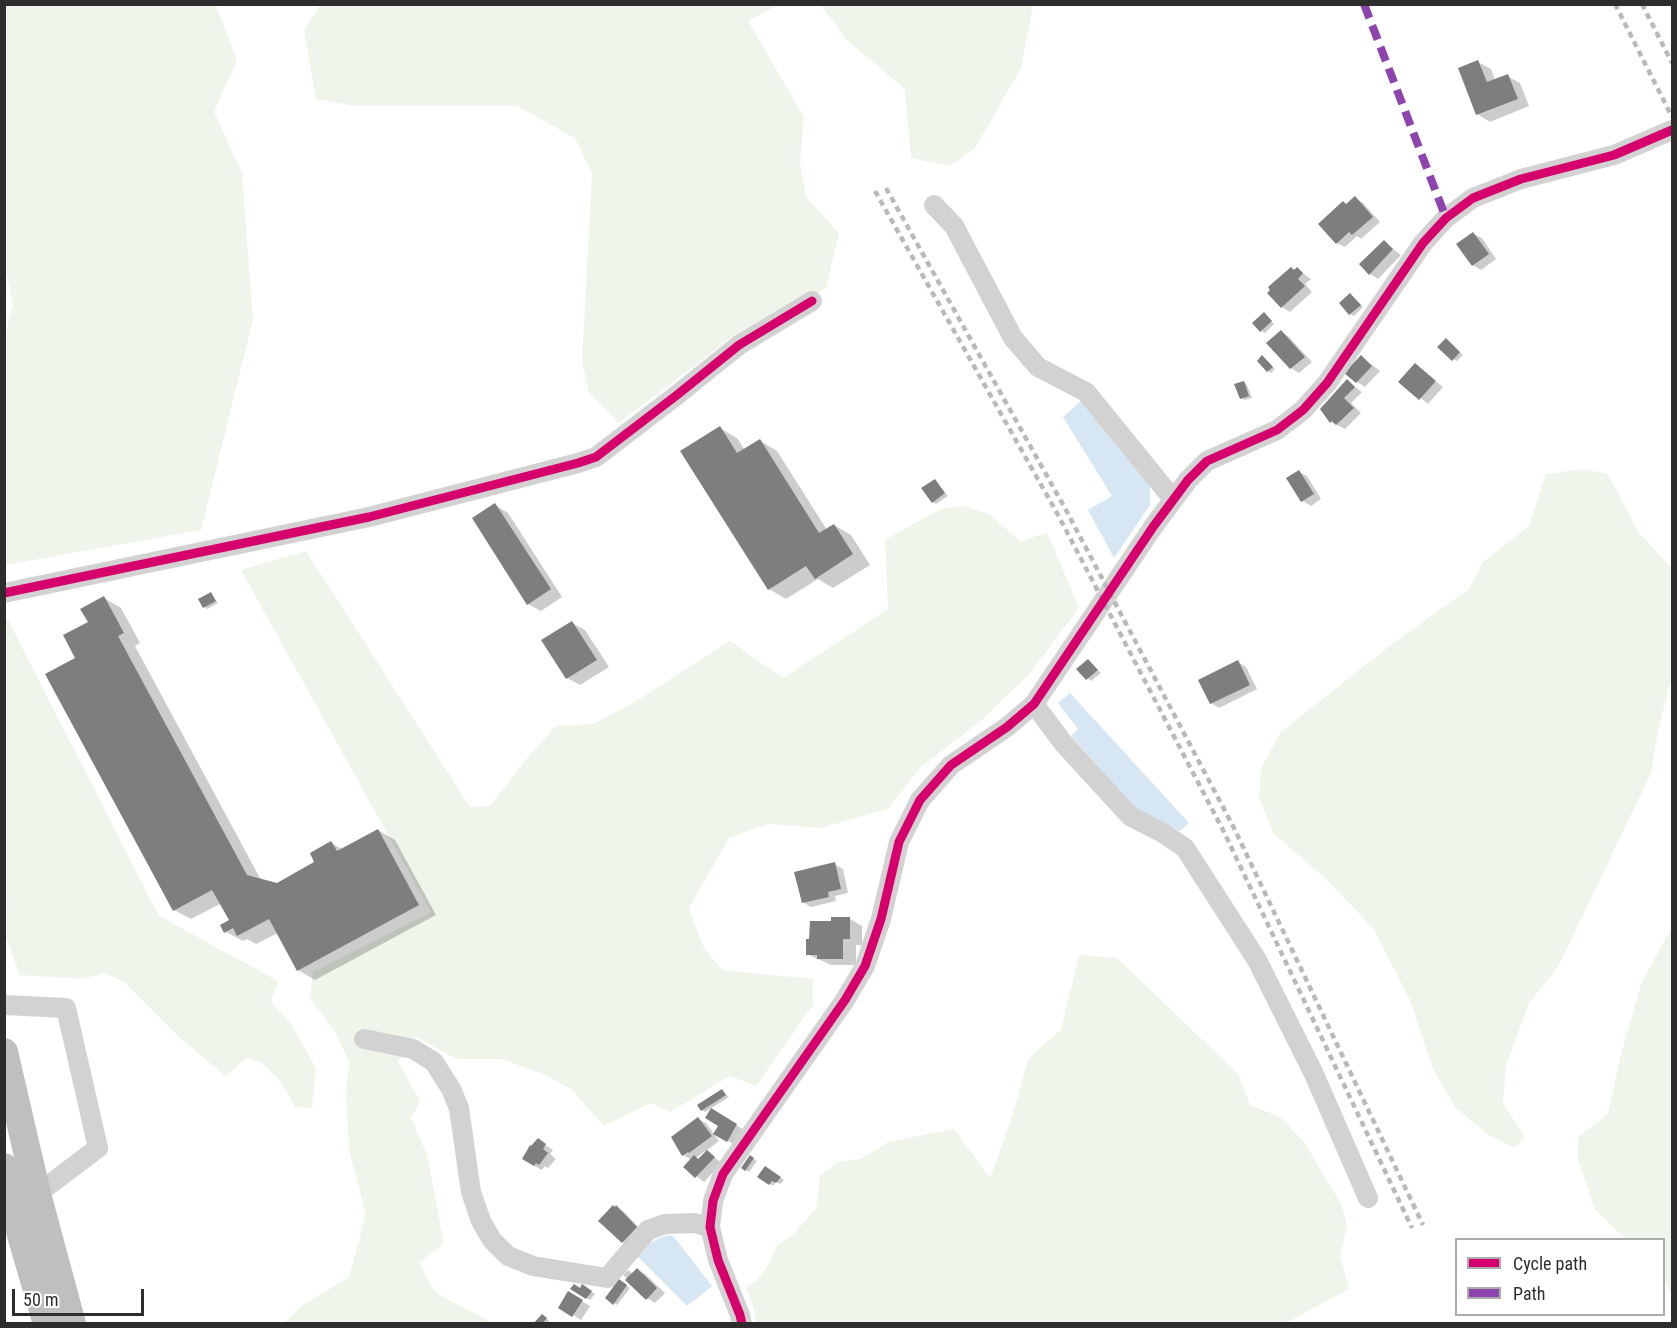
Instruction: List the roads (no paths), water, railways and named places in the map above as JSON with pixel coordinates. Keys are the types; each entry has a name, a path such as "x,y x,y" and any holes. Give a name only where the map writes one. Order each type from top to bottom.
{"highway":[{"path":"4,1052 37,1194 72,1323"},
{"path":"4,1167 47,1323"}],"street":[{"path":"742,1323 741,1315 718,1260 710,1227 712,1201 723,1174 845,1000 865,966 881,919 899,842 920,800 951,765 1007,727 1034,704 1188,480 1208,461 1277,430 1304,410 1327,383 1424,243 1446,218 1473,198 1521,179 1614,155 1672,130"},
{"path":"934,205 954,226 1014,338 1038,367 1086,392 1173,499"},
{"path":"4,593 369,517 578,463 596,456 677,396 739,345 812,301"},
{"path":"1034,704 1064,744 1130,816 1163,833 1185,848 1257,960 1313,1072 1368,1198"},
{"path":"4,1005 66,1008 98,1148 37,1194"},
{"path":"364,1039 413,1049 434,1062 451,1089 459,1108 474,1202 492,1240 508,1256 533,1266 607,1278 648,1230 665,1224 694,1223 710,1227"}],"water":[{"path":"1082,400 1150,483 1150,505 1114,558 1088,510 1112,496 1063,417"},
{"path":"1070,693 1189,823 1180,831 1138,811 1071,736 1078,729 1058,703"},
{"path":"670,1235 674,1237 712,1286 687,1306 638,1257 650,1243"}],"railway":[{"path":"1615,4 1672,117"},
{"path":"1642,4 1672,63"},
{"path":"886,188 1066,510 1234,828 1423,1225"},
{"path":"875,191 1057,513 1224,832 1412,1228"}]}
